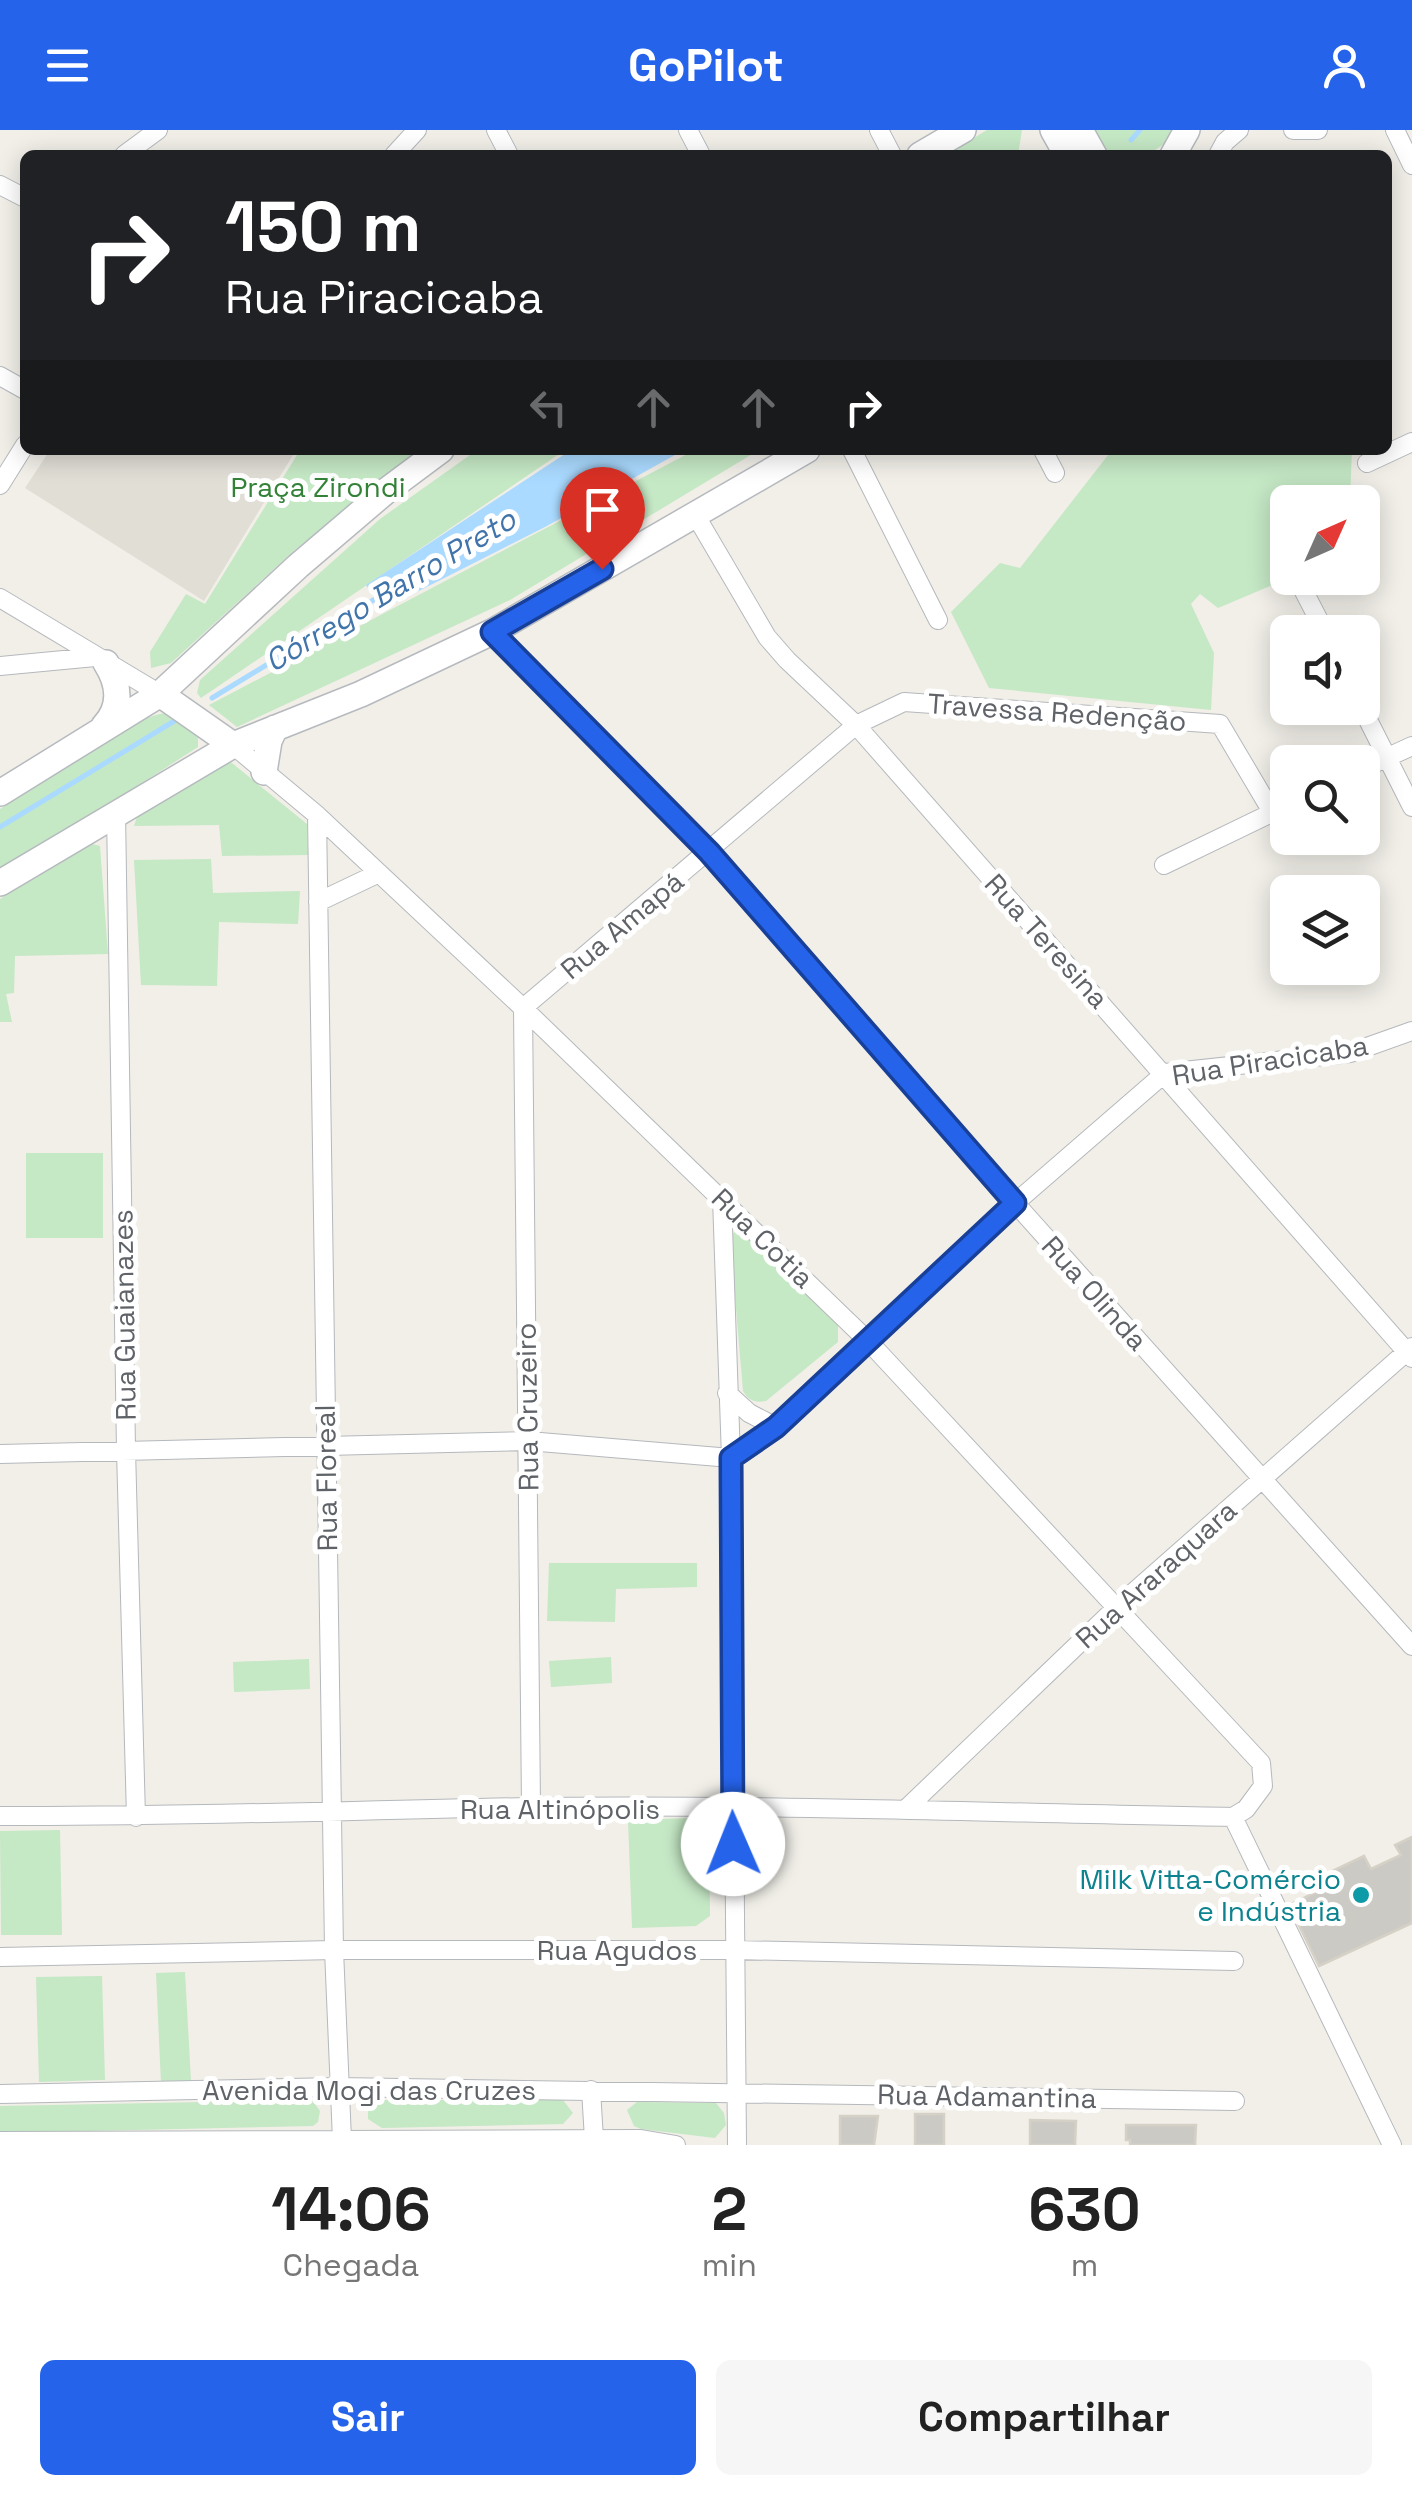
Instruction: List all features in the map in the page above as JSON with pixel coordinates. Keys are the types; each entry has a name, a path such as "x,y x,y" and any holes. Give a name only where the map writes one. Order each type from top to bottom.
{"main road":[{"path":"928,150 962,130"},
{"path":"0,793 160,694 298,566 434,455"},
{"path":"0,884 232,745 361,694 492,632 799,455"},
{"path":"101,660 114,676 117,705 102,729"},
{"path":"160,694 232,745"},
{"path":"264,772 275,728"}],"street":[{"path":"131,150 158,130"},
{"path":"399,150 417,130"},
{"path":"1221,150 1238,130"},
{"path":"1293,130 1318,130"},
{"path":"1395,130 1412,166"},
{"path":"0,485 20,452"},
{"path":"855,455 938,620"},
{"path":"1046,455 1055,472"},
{"path":"1367,464 1385,455"},
{"name":"Rua Teresina","path":"696,516 766,636 856,724 1410,1352"},
{"path":"0,598 160,694"},
{"name":"Rua Olinda","path":"492,632 709,852 1015,1203 1412,1646"},
{"path":"0,666 101,660"},
{"name":"Travessa Redenção","path":"856,724 904,702 1220,724 1270,794"},
{"name":"Rua Amapá","path":"524,1008 856,724"},
{"path":"1370,725 1412,806"},
{"name":"Rua Cotia","path":"232,745 318,815 722,1198 869,1342 1118,1606 1261,1764 1263,1786 1246,1809 1232,1818"},
{"path":"1380,761 1412,746"},
{"name":"Rua Guaianazes","path":"116,812 136,1817"},
{"path":"1164,865 1270,813"},
{"name":"Rua Floreal","path":"318,815 334,1950 342,2140"},
{"path":"318,902 379,873"},
{"name":"Rua Cruzeiro","path":"524,1008 531,1807"},
{"name":"Rua Piracicaba","path":"731,1458 776,1427 1015,1203 1165,1073 1350,1053 1412,1030"},
{"path":"722,1198 731,1458 738,2091 733,2142"},
{"name":"Rua Araraquara","path":"907,1808 1118,1606 1410,1352"},
{"path":"727,1393 749,1413 776,1427"},
{"path":"0,1454 528,1441 731,1458"},
{"name":"Rua Altinópolis","path":"0,1816 136,1817 531,1807 907,1808 1232,1818"},
{"path":"1232,1818 1392,2145"},
{"name":"Rua Agudos","path":"0,1957 334,1950 735,1950 1234,1961"},
{"name":"Avenida Mogi das Cruzes","path":"0,2094 338,2087 738,2091"},
{"path":"592,2090 594,2139"},
{"name":"Rua Adamantina","path":"738,2091 1235,2101"},
{"name":"Avenida Mogi das Cruzes","path":"0,2141 641,2139 676,2145"}],"shaded area":[{"path":"47,455 293,455 204,601 25,488"}],"green space":[{"path":"987,130 1022,130 1019,150 954,150"},
{"path":"1087,130 1173,130 1155,150 1103,150"},
{"name":"Praça Zirondi","path":"297,455 418,455 297,548 171,663 151,668 150,652 186,594 205,604"},
{"path":"470,455 558,455 201,698 197,693 200,680 380,519"},
{"path":"685,455 751,455 510,600 237,727 209,705"},
{"path":"1108,455 1352,455 1351,485 1270,485 1270,586 1218,608 1200,594 1191,604 1214,653 1211,710 989,688 951,612 1000,563 1020,568"},
{"path":"169,712 198,731 198,747 0,874 0,809 102,739 146,718"},
{"path":"227,759 307,824 308,855 222,856 219,825 134,826 139,811"},
{"path":"85,842 100,846 108,954 15,956 14,993 6,994 12,1022 0,1022 0,899"},
{"path":"211,859 213,893 300,891 298,924 219,922 217,986 141,985 134,860"},
{"path":"26,1153 103,1153 103,1238 26,1238"},
{"path":"736,1230 745,1230 838,1320 838,1342 766,1401 753,1400 743,1391 730,1238"},
{"path":"549,1563 697,1563 697,1587 616,1589 615,1622 547,1621"},
{"path":"611,1657 612,1683 551,1687 549,1661"},
{"path":"309,1659 310,1689 234,1692 233,1662"},
{"path":"691,1818 709,1831 710,1916 696,1926 632,1928 628,1820"},
{"path":"60,1830 62,1935 1,1935 0,1831"},
{"path":"185,1972 191,2081 161,2083 156,1973"},
{"path":"102,1976 105,2080 39,2082 36,1977"},
{"path":"312,2100 320,2111 313,2126 0,2133 0,2106"},
{"path":"379,2100 563,2100 573,2113 563,2124 382,2128 368,2119 368,2107"},
{"path":"637,2102 716,2103 724,2113 726,2125 715,2138 641,2129 634,2126 627,2110"}],"water":[{"path":"563,455 675,455 545,527 383,609 366,585"}],"building":[{"name":"Milk Vitta-Comércio e Indústria","path":"1412,1837 1412,1923 1319,1966 1289,1905 1333,1884 1328,1873 1364,1856 1371,1869 1401,1855 1395,1845"},
{"path":"915,2114 944,2114 944,2145 915,2145"},
{"path":"840,2116 878,2116 874,2145 840,2145"},
{"path":"1030,2120 1076,2121 1075,2145 1030,2145"},
{"path":"1126,2125 1196,2125 1195,2145 1130,2145"}],"waterway":[{"path":"1131,140 1140,130"},
{"name":"Córrego Barro Preto","path":"212,698 380,596"},
{"name":"Córrego Barro Preto","path":"0,827 176,720"}],"place":[{"name":"Milk Vitta-Comércio e Indústria","path":"1361,1895"}],"route":[{"path":"602,569 492,632 709,852 1015,1203 776,1427 731,1458 733,1844"}]}
